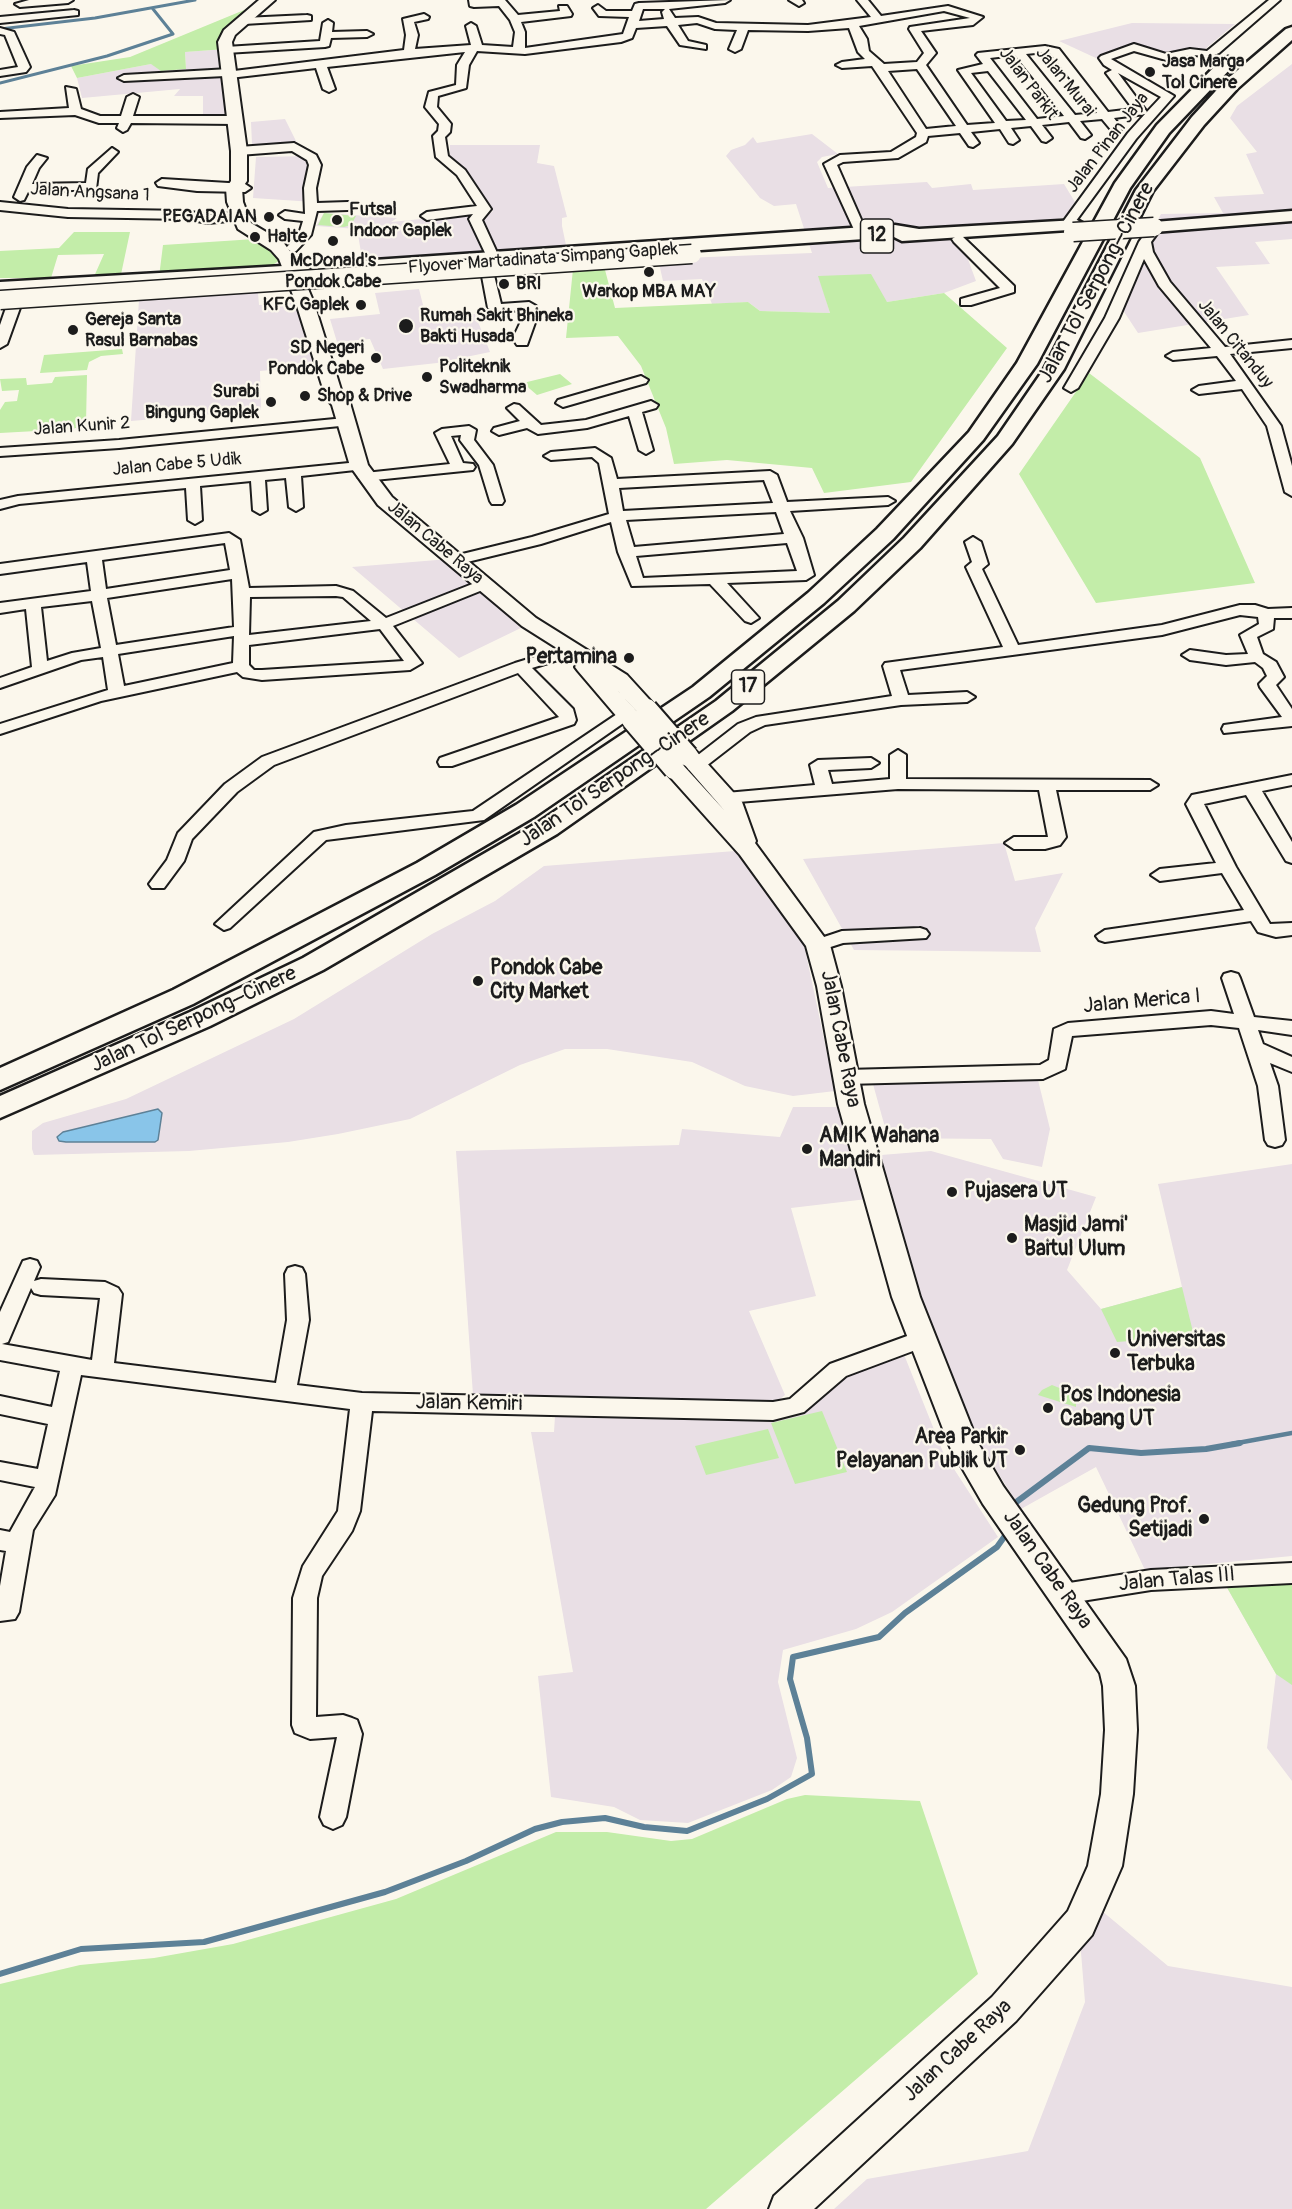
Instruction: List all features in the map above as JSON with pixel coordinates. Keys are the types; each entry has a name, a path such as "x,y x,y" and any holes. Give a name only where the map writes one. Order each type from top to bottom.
{"highway":[{"name":"Jalan Tol Serpong–Cinere","path":"0,1080 183,997 426,869 525,811 701,692 758,646 816,598 885,534 976,436 1027,364 1121,187 1156,139 1208,81 1246,46 1292,13"},
{"name":"Jalan Tol Serpong–Cinere","path":"0,1108 189,1024 332,952 548,828 724,706 846,606 912,543 1005,440 1054,369 1145,190 1198,122 1231,85 1292,32"},
{"path":"1198,122 1292,46"},
{"name":"12","path":"691,251 856,237 958,239 1072,228 1292,216"},
{"path":"3,298 266,281 298,270 339,276 499,259 856,237 895,231 919,234"},
{"name":"12","path":"691,251 919,234 1037,231"},
{"path":"499,259 823,250 856,237"},
{"name":"Flyover Martadinata Simpang Gaplek","path":"3,298 691,251"}],"main road":[{"path":"268,0 226,37 239,151 239,185 249,231 277,246 298,270"},
{"path":"266,281 277,268 298,270"},
{"name":"Jalan Cabe Raya","path":"298,270 335,398 343,412 362,472 385,501 529,622 572,651 686,764 726,798 734,807 748,850"},
{"name":"Jalan Cabe Raya","path":"686,764 818,945 829,986 846,1077 889,1238 921,1339 965,1447 993,1495 1115,1669 1119,1697 1121,1730 1117,1794 1105,1866 1080,1923 1004,2009 787,2209"}],"street":[{"path":"14,19 18,4 68,0"},
{"path":"474,0 474,4 499,2 515,19 521,36 517,51"},
{"path":"124,78 230,73 409,52 475,48 517,51 625,38 633,12 644,5 665,7 690,2 725,0"},
{"path":"862,0 878,19"},
{"name":"Jalan Pinan Jaya","path":"1072,228 1132,136 1168,96 1107,63 1105,58 1134,47 1166,57 1190,52 1208,54 1215,51 1275,0"},
{"path":"598,8 603,14 633,12 670,23 698,20 712,25 742,27 808,28 852,24 942,4 978,17 974,22 913,31 930,53 920,65"},
{"path":"665,7 670,23 684,43 702,47"},
{"path":"515,19 567,14 563,8"},
{"path":"0,21 74,13"},
{"path":"734,13 742,27 735,49"},
{"path":"409,52 412,35 408,19 424,17"},
{"path":"244,21 307,18"},
{"path":"226,50 322,45 327,43 328,22"},
{"path":"852,24 861,39 864,52 877,65 923,133 922,139 904,149 884,154 832,157 823,161 856,237"},
{"path":"471,26 475,48 463,65 462,86 459,89 433,94 431,107 445,124 444,132 439,136 442,156 461,173 485,209"},
{"path":"0,31 9,32 24,67 22,70 0,73"},
{"path":"327,36 367,34"},
{"path":"1018,51 1045,49 1054,51 1116,129"},
{"name":"Jalan Parkit","path":"1018,51 982,55 1046,138"},
{"name":"Jalan Murai","path":"1018,51 1085,135"},
{"path":"320,64 329,89"},
{"path":"842,64 920,65"},
{"path":"920,65 973,143"},
{"path":"991,67 964,70 1013,141"},
{"path":"923,133 1140,113 1142,111 1112,73"},
{"path":"70,89 76,111"},
{"path":"121,131 133,97"},
{"path":"0,115 76,111 94,119 126,118 185,122 236,120"},
{"path":"239,151 300,149 312,158 315,165 310,213 298,270"},
{"path":"26,188 92,186 92,172 112,152"},
{"path":"15,207 26,188 33,167 41,158"},
{"path":"162,183 239,185"},
{"name":"Jalan Angsana 1","path":"0,206 68,213 186,215 207,219 244,216"},
{"path":"285,215 348,206"},
{"path":"427,216 485,209"},
{"path":"485,209 475,219 499,259 495,308 530,306 530,317 522,334 522,342"},
{"path":"1071,387 1112,318 1154,225"},
{"path":"958,239 1009,289 966,303"},
{"name":"Jalan Citanduy","path":"1144,245 1164,283 1221,351 1268,415 1285,450 1292,492"},
{"path":"0,344 3,298"},
{"path":"1173,356 1292,344"},
{"path":"611,484 767,474 772,477 806,574 639,584 634,580 617,516 606,460 595,452 587,424 558,398 641,380"},
{"path":"1199,390 1245,384"},
{"path":"514,408 537,430 587,424 651,405"},
{"path":"634,411 646,450"},
{"name":"Jalan Kunir 2","path":"0,452 119,444 343,412"},
{"path":"499,431 529,423"},
{"path":"1275,428 1292,428"},
{"path":"458,468 443,432 469,430 467,440 486,465 497,501"},
{"path":"551,456 595,452"},
{"name":"Jalan Cabe 5 Udik","path":"0,505 18,500 293,473 362,472 486,465"},
{"path":"293,473 296,507"},
{"path":"258,477 260,510"},
{"path":"193,483 195,520"},
{"path":"455,560 536,541 617,516 888,501"},
{"path":"0,569 229,538 232,540 240,573 242,593 241,666 249,674 412,665 413,660 381,621 342,591 242,593"},
{"path":"626,552 795,538"},
{"path":"973,542 980,564 974,567 1013,651"},
{"path":"94,558 117,692"},
{"path":"0,608 240,573"},
{"path":"962,575 970,588 982,588"},
{"path":"715,580 751,618"},
{"path":"0,683 40,667 108,650 381,621 481,581"},
{"path":"33,604 40,667"},
{"path":"901,700 891,666 1162,630 1240,610 1255,610 1266,614 1292,613"},
{"path":"1230,729 1292,721 1268,687 1267,684 1276,677 1270,665 1256,656 1248,635 1268,626 1266,614"},
{"path":"158,884 175,861 184,837 231,788 268,761 522,666 572,651"},
{"path":"1190,655 1237,661 1256,656"},
{"path":"0,729 117,692 241,666"},
{"path":"446,762 568,720 567,713 522,666"},
{"path":"686,764 744,728 762,721 901,700 967,697"},
{"path":"224,924 320,836 478,816 635,714"},
{"path":"898,755 898,784"},
{"path":"825,789 818,765 871,763"},
{"path":"1292,780 1198,799 1195,804 1227,867 1264,928 1292,929"},
{"path":"726,798 898,784 1150,784"},
{"path":"1014,843 1046,843 1054,841 1057,837 1047,784"},
{"path":"1251,788 1292,857"},
{"path":"1160,875 1227,867"},
{"path":"1105,936 1256,914"},
{"path":"818,945 842,937 920,934"},
{"path":"1231,978 1270,1095 1275,1140"},
{"name":"Jalan Merica I","path":"846,1077 1043,1072 1058,1064 1060,1034 1068,1030 1211,1018 1292,1028"},
{"path":"1254,1048 1292,1065"},
{"path":"0,1336 30,1267"},
{"path":"285,1392 298,1320 295,1274"},
{"path":"42,1287 105,1290 111,1294 102,1370"},
{"name":"Jalan Kemiri","path":"0,1352 102,1370 362,1402 784,1410 796,1406 838,1370 921,1339"},
{"path":"0,1611 7,1612 10,1541 44,1495 72,1365"},
{"path":"333,1817 350,1734 348,1728 343,1726 310,1728 304,1725 305,1598 311,1573 344,1524 349,1511 362,1402"},
{"path":"0,1405 61,1418"},
{"path":"0,1471 48,1480"},
{"name":"Jalan Talas III","path":"1063,1594 1151,1580 1292,1573"}],"shaded area":[{"path":"1132,23 1235,24 1204,50 1162,54 1136,44 1098,59 1059,41"},
{"path":"226,49 238,120 203,120 203,96 174,96 180,89 82,98 77,78 151,64 186,69 185,52"},
{"path":"1292,64 1292,239 1255,242 1270,264 1216,267 1249,315 1138,333 1117,301 1161,214 1223,213 1214,197 1264,194 1246,154 1257,152 1230,118 1237,106"},
{"path":"285,119 297,143 252,144 251,122"},
{"path":"812,134 838,154 822,157 817,162 828,188 927,182 932,188 971,184 973,190 1064,184 1075,202 1065,217 1017,231 959,235 976,281 944,293 887,302 819,276 830,313 760,311 748,302 712,304 702,279 663,281 658,259 812,253 796,204 774,206 760,198 726,156 731,150 745,145 753,137 757,143"},
{"path":"450,145 540,145 537,163 554,166 567,217 562,218 562,226 567,250 363,264 357,229 316,226 324,213 397,218 391,222 493,212 476,184 450,159"},
{"path":"313,156 322,168 314,202 253,198 256,157"},
{"name":"Rumah Sakit Bhineka Bakti Husada","path":"419,289 426,317 475,314 490,352 437,363 383,369 370,339 337,342 330,319 380,314 375,293"},
{"path":"258,293 259,305 305,302 325,365 260,371 261,410 131,421 139,300"},
{"path":"449,559 527,625 459,658 352,567"},
{"path":"1004,843 1015,881 1063,873 1035,928 1041,952 854,950 803,859"},
{"name":"Pondok Cabe City Market","path":"735,851 758,876 802,935 835,1091 793,1096 745,1086 692,1062 607,1049 565,1049 520,1065 410,1119 338,1134 288,1142 189,1151 34,1155 32,1131 43,1123 126,1099 294,1019 432,934 495,901 544,866"},
{"path":"871,1077 1038,1080 1050,1129 1042,1167 1003,1159 991,1139 888,1138"},
{"name":"Universitas Terbuka","path":"793,1107 844,1107 856,1157 931,1151 1096,1197 1067,1270 1101,1309 1182,1287 1158,1184 1292,1164 1292,1556 1145,1570 1096,1467 1021,1509 962,1417 884,1197 791,1208 816,1296 749,1311 785,1395 780,1399 739,1403 473,1395 456,1151 679,1145 682,1129 780,1137"},
{"path":"903,1352 943,1452 998,1537 892,1612 856,1629 783,1650 778,1682 797,1758 791,1777 772,1790 688,1823 640,1820 614,1807 551,1797 538,1676 573,1672 531,1432 554,1432 555,1416 781,1418 844,1375"},
{"path":"1292,1575 1292,1781 1267,1748 1276,1674 1221,1577"},
{"path":"1102,1911 1168,1966 1292,1987 1292,2209 834,2209 867,2179 1028,2151 1085,2002 1080,1940"}],"green space":[{"path":"266,1 226,35 226,49 185,52 186,69 161,71 151,64 77,78 71,66 130,57"},
{"name":"Futsal Indoor Gaplek","path":"324,213 356,216 351,225 344,227 318,225"},
{"path":"74,232 130,232 120,279 92,281 104,254 58,255 51,278 0,278 0,251 59,248"},
{"path":"255,239 266,243 280,260 264,271 159,277 163,245"},
{"path":"604,266 615,308 748,302 760,311 830,313 818,276 871,274 887,302 944,293 1007,348 911,482 824,493 812,468 727,460 674,464 666,428 641,366 618,336 566,338 573,269"},
{"path":"122,349 123,354 101,356 89,362 87,370 40,373 44,355"},
{"path":"1089,373 1200,458 1255,583 1096,603 1019,474"},
{"path":"560,374 572,384 537,395 523,383"},
{"path":"87,375 86,424 73,429 0,433 0,410 5,402 17,401 19,390 2,391 0,379 26,378 27,385 52,383 55,377"},
{"path":"1182,1287 1194,1336 1117,1342 1101,1309"},
{"path":"1052,1385 1072,1393 1076,1398 1076,1407 1038,1395"},
{"path":"822,1411 847,1472 795,1484 771,1423"},
{"path":"768,1429 779,1458 706,1475 695,1446"},
{"path":"1292,1575 1292,1685 1276,1674 1221,1577"},
{"path":"805,1795 920,1801 978,1974 706,2209 0,2209 0,1984 80,1965 154,1958 233,1944 396,1899 556,1832 607,1832 671,1841 692,1839 787,1799"}],"water":[{"path":"158,1109 162,1113 158,1140 155,1142 66,1142 59,1141 57,1137 63,1132"}],"waterway":[{"path":"0,29 95,18 195,0"},
{"path":"0,83 107,56 173,34 153,9"},
{"path":"1232,1444 1292,1433"},
{"path":"1014,1507 1015,1503 1089,1448 1141,1453 1206,1449 1240,1443"},
{"path":"0,1974 81,1949 204,1942 385,1892 466,1861 535,1829 562,1822 605,1818 644,1827 687,1831 767,1799 812,1774 807,1738 790,1679 793,1657 879,1637 905,1613 997,1547 1007,1533"}],"place":[{"name":"Jasa Marga Tol Cinere","path":"1150,72"},
{"name":"PEGADAIAN","path":"269,217"},
{"name":"Futsal Indoor Gaplek","path":"337,220"},
{"name":"Halte","path":"255,237"},
{"name":"McDonald's Pondok Cabe","path":"333,241"},
{"name":"Warkop MBA MAY","path":"649,272"},
{"name":"BRI","path":"504,284"},
{"name":"KFC Gaplek","path":"361,305"},
{"name":"Rumah Sakit Bhineka Bakti Husada","path":"406,326"},
{"name":"Gereja Santa Rasul Barnabas","path":"73,330"},
{"name":"SD Negeri Pondok Cabe","path":"376,358"},
{"name":"Politeknik Swadharma","path":"427,377"},
{"name":"Shop & Drive","path":"305,396"},
{"name":"Surabi Bingung Gaplek","path":"271,402"},
{"name":"Pertamina","path":"629,658"},
{"name":"Pondok Cabe City Market","path":"478,981"},
{"name":"AMIK Wahana Mandiri","path":"807,1149"},
{"name":"Pujasera UT","path":"952,1192"},
{"name":"Masjid Jami' Baitul Ulum","path":"1012,1238"},
{"name":"Universitas Terbuka","path":"1115,1353"},
{"name":"Pos Indonesia Cabang UT","path":"1048,1408"},
{"name":"Area Parkir Pelayanan Publik UT","path":"1020,1450"},
{"name":"Gedung Prof. Setijadi","path":"1204,1519"}]}
